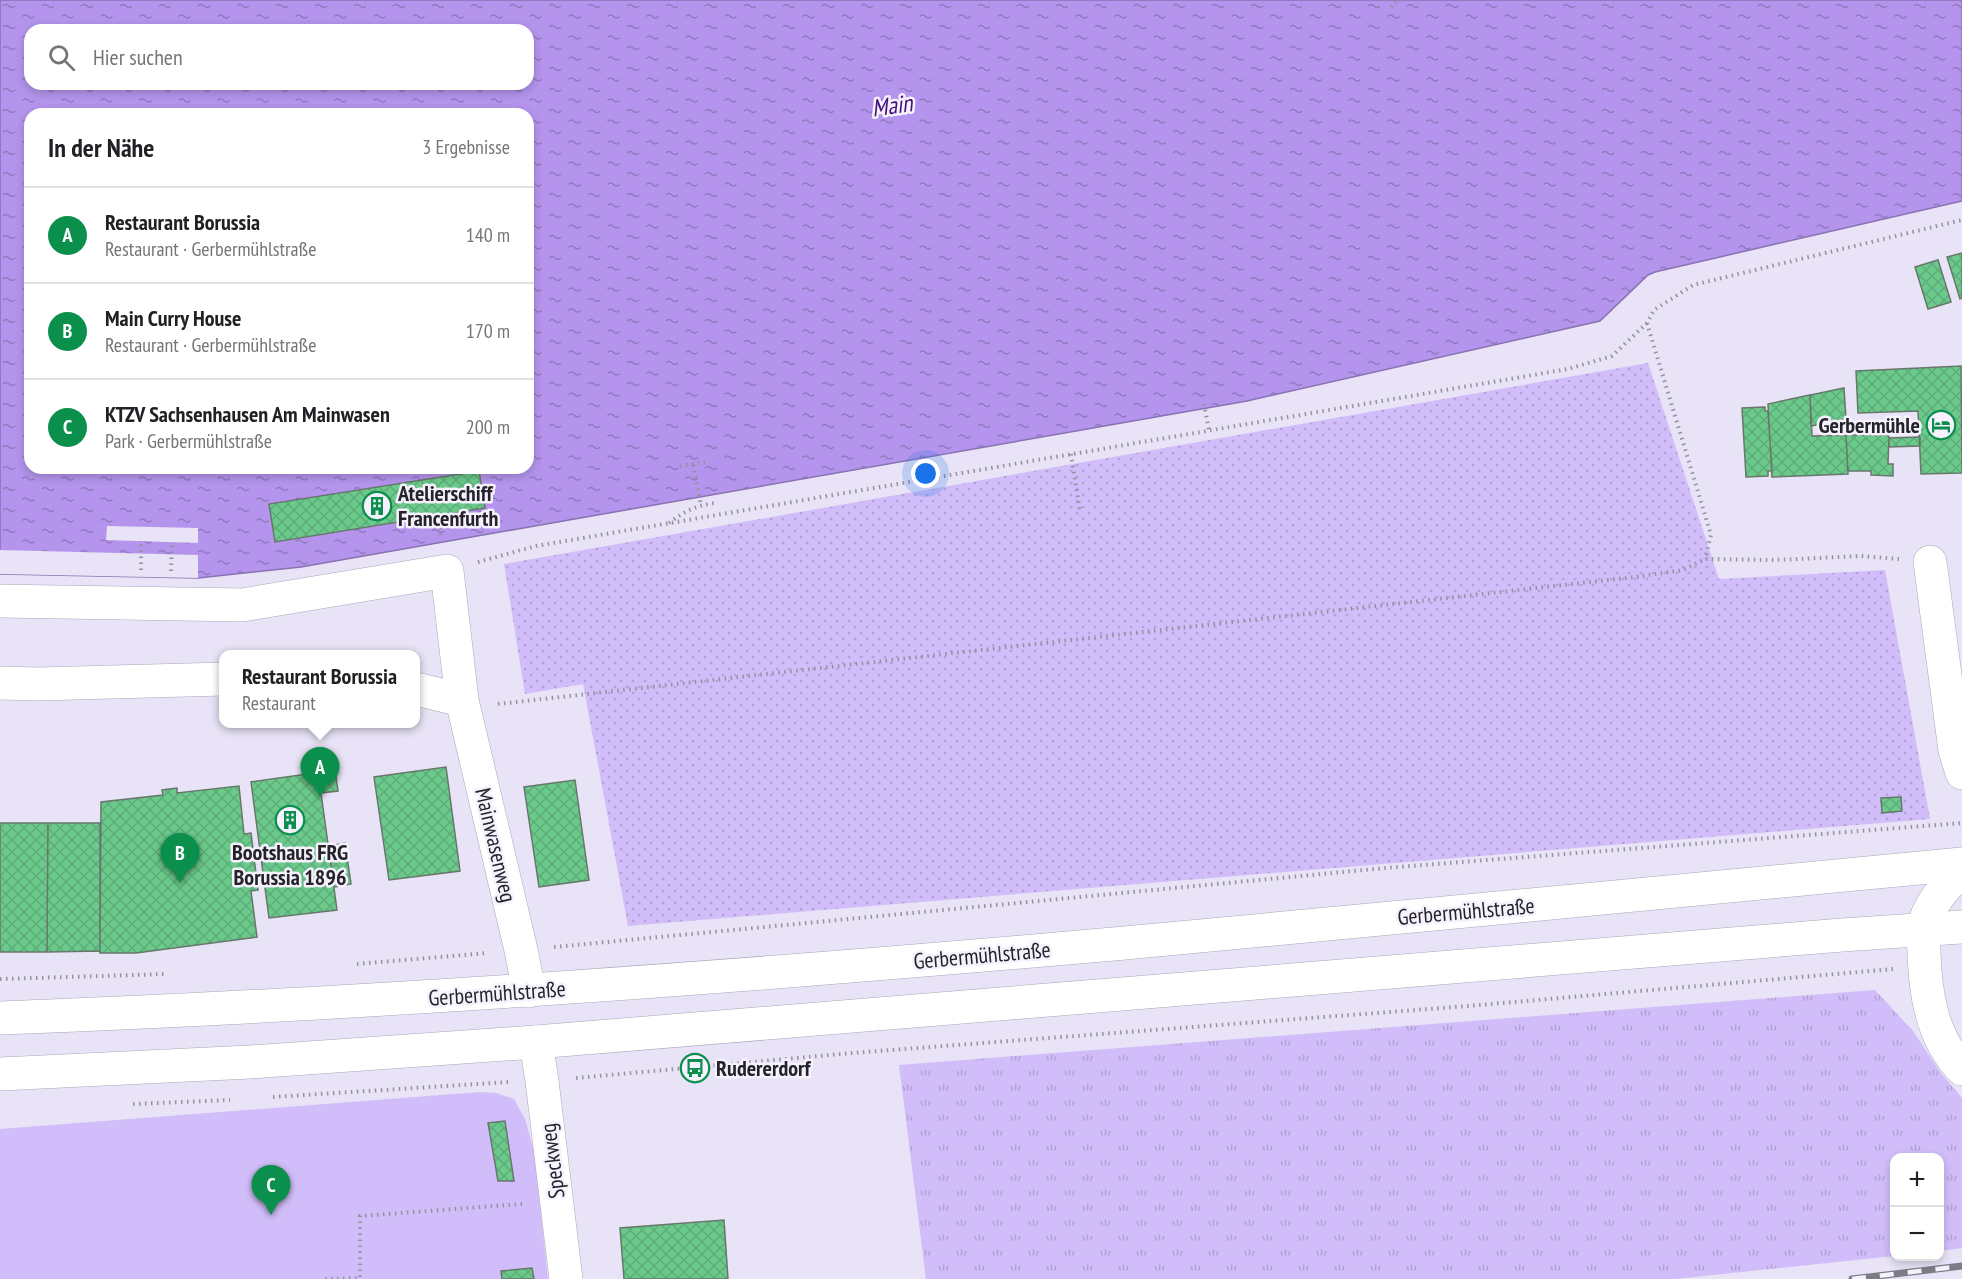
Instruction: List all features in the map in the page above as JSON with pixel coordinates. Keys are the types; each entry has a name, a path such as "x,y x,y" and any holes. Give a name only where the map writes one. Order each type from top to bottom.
{"main road":[{"path":"1930,562 1955,750 1962,773"},
{"path":"0,601 243,605 447,571"},
{"name":"Mainwasenweg","path":"447,571 462,700 521,950 536,1042"},
{"path":"0,684 219,679"},
{"path":"420,689 462,700"},
{"name":"Gerbermühlstraße","path":"0,1018 197,1011 529,991 1127,943 1962,864"},
{"path":"1962,872 1934,903 1923,929 1924,967 1935,1027 1962,1069"},
{"path":"0,1074 250,1062 536,1042 1962,927"},
{"name":"Speckweg","path":"536,1042 566,1279"}],"path":[{"path":"1391,6 1397,0"},
{"path":"447,571 536,546 1569,369 1612,356 1647,323 1654,310 1693,285 1962,220"},
{"path":"1647,323 1711,536 1705,559"},
{"path":"1204,404 1209,431"},
{"path":"1071,454 1080,511"},
{"path":"680,466 705,462"},
{"path":"693,465 701,504"},
{"path":"668,524 683,512 701,504 715,503"},
{"path":"141,542 141,577"},
{"path":"171,578 172,543"},
{"path":"462,700 492,705 1612,580 1683,570 1705,559 1774,560 1861,556 1930,562"},
{"path":"347,966 1385,868 1962,823"},
{"path":"542,1081 852,1053 1468,1006 1924,967"},
{"path":"0,979 176,974"},
{"path":"325,1279 360,1278 360,1216 557,1201"}],"green space":[{"path":"1648,363 1719,579 1885,570 1930,819 628,926 583,684 525,694 504,564"},
{"path":"1875,990 1913,1031 1941,1073 1962,1098 1962,1248 1944,1250 1944,1153 1890,1153 1890,1256 1675,1279 926,1279 899,1065"},
{"path":"480,1092 496,1093 514,1099 525,1119 534,1151 548,1279 0,1279 0,1129"}],"water":[{"name":"Main","path":"0,0 1962,0 1962,201 1655,272 1648,275 1600,321 1247,401 301,567 198,578 0,574"}],"pier":[{"path":"107,526 198,528 198,543 106,540"},
{"path":"0,550 198,555 198,578 0,574"}],"building":[{"path":"1962,253 1962,298 1960,299 1947,257"},
{"path":"1938,260 1951,302 1928,309 1915,267"},
{"path":"1961,366 1962,473 1921,474 1918,411 1858,413 1856,371"},
{"path":"1844,388 1846,419 1811,426 1810,395"},
{"path":"1810,395 1812,436 1846,435 1848,474 1772,477 1768,404"},
{"path":"1765,407 1765,411 1768,411 1772,471 1768,471 1768,476 1746,477 1742,408"},
{"path":"1846,435 1889,435 1888,464 1893,464 1893,476 1871,475 1871,471 1848,471"},
{"path":"1920,437 1920,446 1889,447 1889,438"},
{"name":"Atelierschiff Francenfurth","path":"460,474 479,474 485,508 275,542 269,504"},
{"path":"446,767 460,871 389,880 374,777"},
{"name":"Bootshaus FRG Borussia 1896","path":"335,770 338,791 321,793 337,910 269,918 251,782"},
{"path":"575,780 589,880 539,887 524,787"},
{"path":"239,786 244,834 251,833 258,890 251,891 257,937 136,953 100,953 101,802 163,795 162,790 177,788 177,793"},
{"path":"1901,797 1902,811 1882,813 1881,798"},
{"path":"0,823 48,823 47,952 0,952"},
{"path":"48,823 100,823 100,951 47,952"},
{"path":"345,843 351,884 334,887 329,846"},
{"path":"505,1121 514,1181 498,1181 488,1123"},
{"path":"724,1220 728,1279 624,1279 620,1228"},
{"path":"532,1268 534,1279 502,1279 501,1271"}],"railway":[{"path":"1852,1279 1962,1266"}],"place":[{"name":"Gerbermühle","path":"1941,425"},
{"name":"Atelierschiff Francenfurth","path":"377,506"},
{"name":"Restaurant Borussia","path":"320,797"},
{"name":"Bootshaus FRG Borussia 1896","path":"290,820"},
{"name":"Main Curry House","path":"180,883"},
{"name":"Rudererdorf","path":"695,1068"},
{"name":"KTZV Sachsenhausen Am Mainwasen","path":"271,1215"}]}
